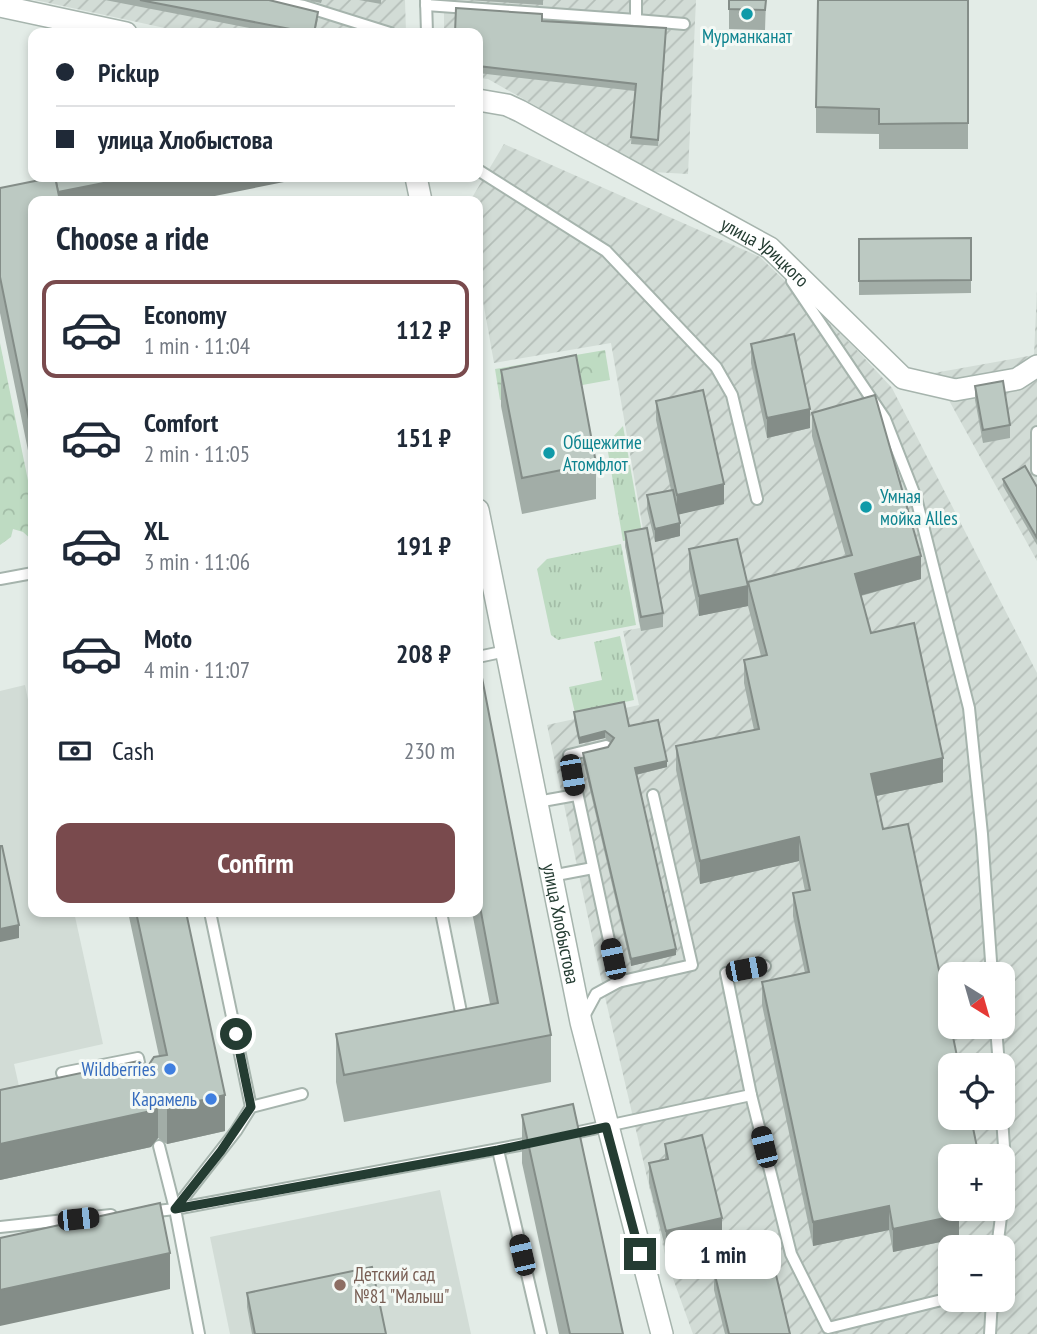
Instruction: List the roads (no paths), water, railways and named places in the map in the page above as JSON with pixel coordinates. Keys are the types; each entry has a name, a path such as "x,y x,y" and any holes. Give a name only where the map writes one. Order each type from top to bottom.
{"street":[{"path":"0,6 103,28"},
{"name":"улица Урицкого","path":"483,101 507,105 520,111 771,248 902,378 955,390 1017,379 1037,366"},
{"name":"улица Хлобыстова","path":"483,535 580,1022 662,1334"}],"lane":[{"path":"272,0 304,6 374,28"},
{"path":"636,0 636,20"},
{"path":"427,28 426,3 684,24"},
{"path":"483,173 606,251 716,367 733,395 757,499"},
{"path":"771,248 885,419 916,498 969,708 991,962"},
{"path":"1037,432 1037,470"},
{"path":"0,579 28,574"},
{"path":"483,656 506,651"},
{"path":"606,746 569,755 618,982"},
{"path":"537,802 576,795"},
{"path":"580,1022 596,994 618,982 692,965 653,795"},
{"path":"551,876 593,868"},
{"path":"211,917 251,1107"},
{"path":"442,917 466,1037"},
{"path":"765,965 726,973 751,1094 791,1254 829,1331 938,1301"},
{"path":"62,1073 138,1058 144,1083"},
{"path":"175,1209 229,1141 251,1107 302,1094"},
{"path":"136,1213 175,1209 498,1150 751,1094"},
{"path":"159,1146 175,1209 199,1334"},
{"path":"498,1150 541,1334"},
{"path":"0,1227 123,1214"},
{"path":"990,1334 991,1312"}],"place":[{"name":"Мурманканат","path":"747,14"},
{"name":"Общежитие Атомфлот","path":"549,453"},
{"name":"Умная мойка Alles","path":"866,507"},
{"name":"Wildberries","path":"170,1069"},
{"name":"Карамель","path":"211,1099"},
{"name":"Детский сад №81 \"Малыш\"","path":"340,1285"}]}
